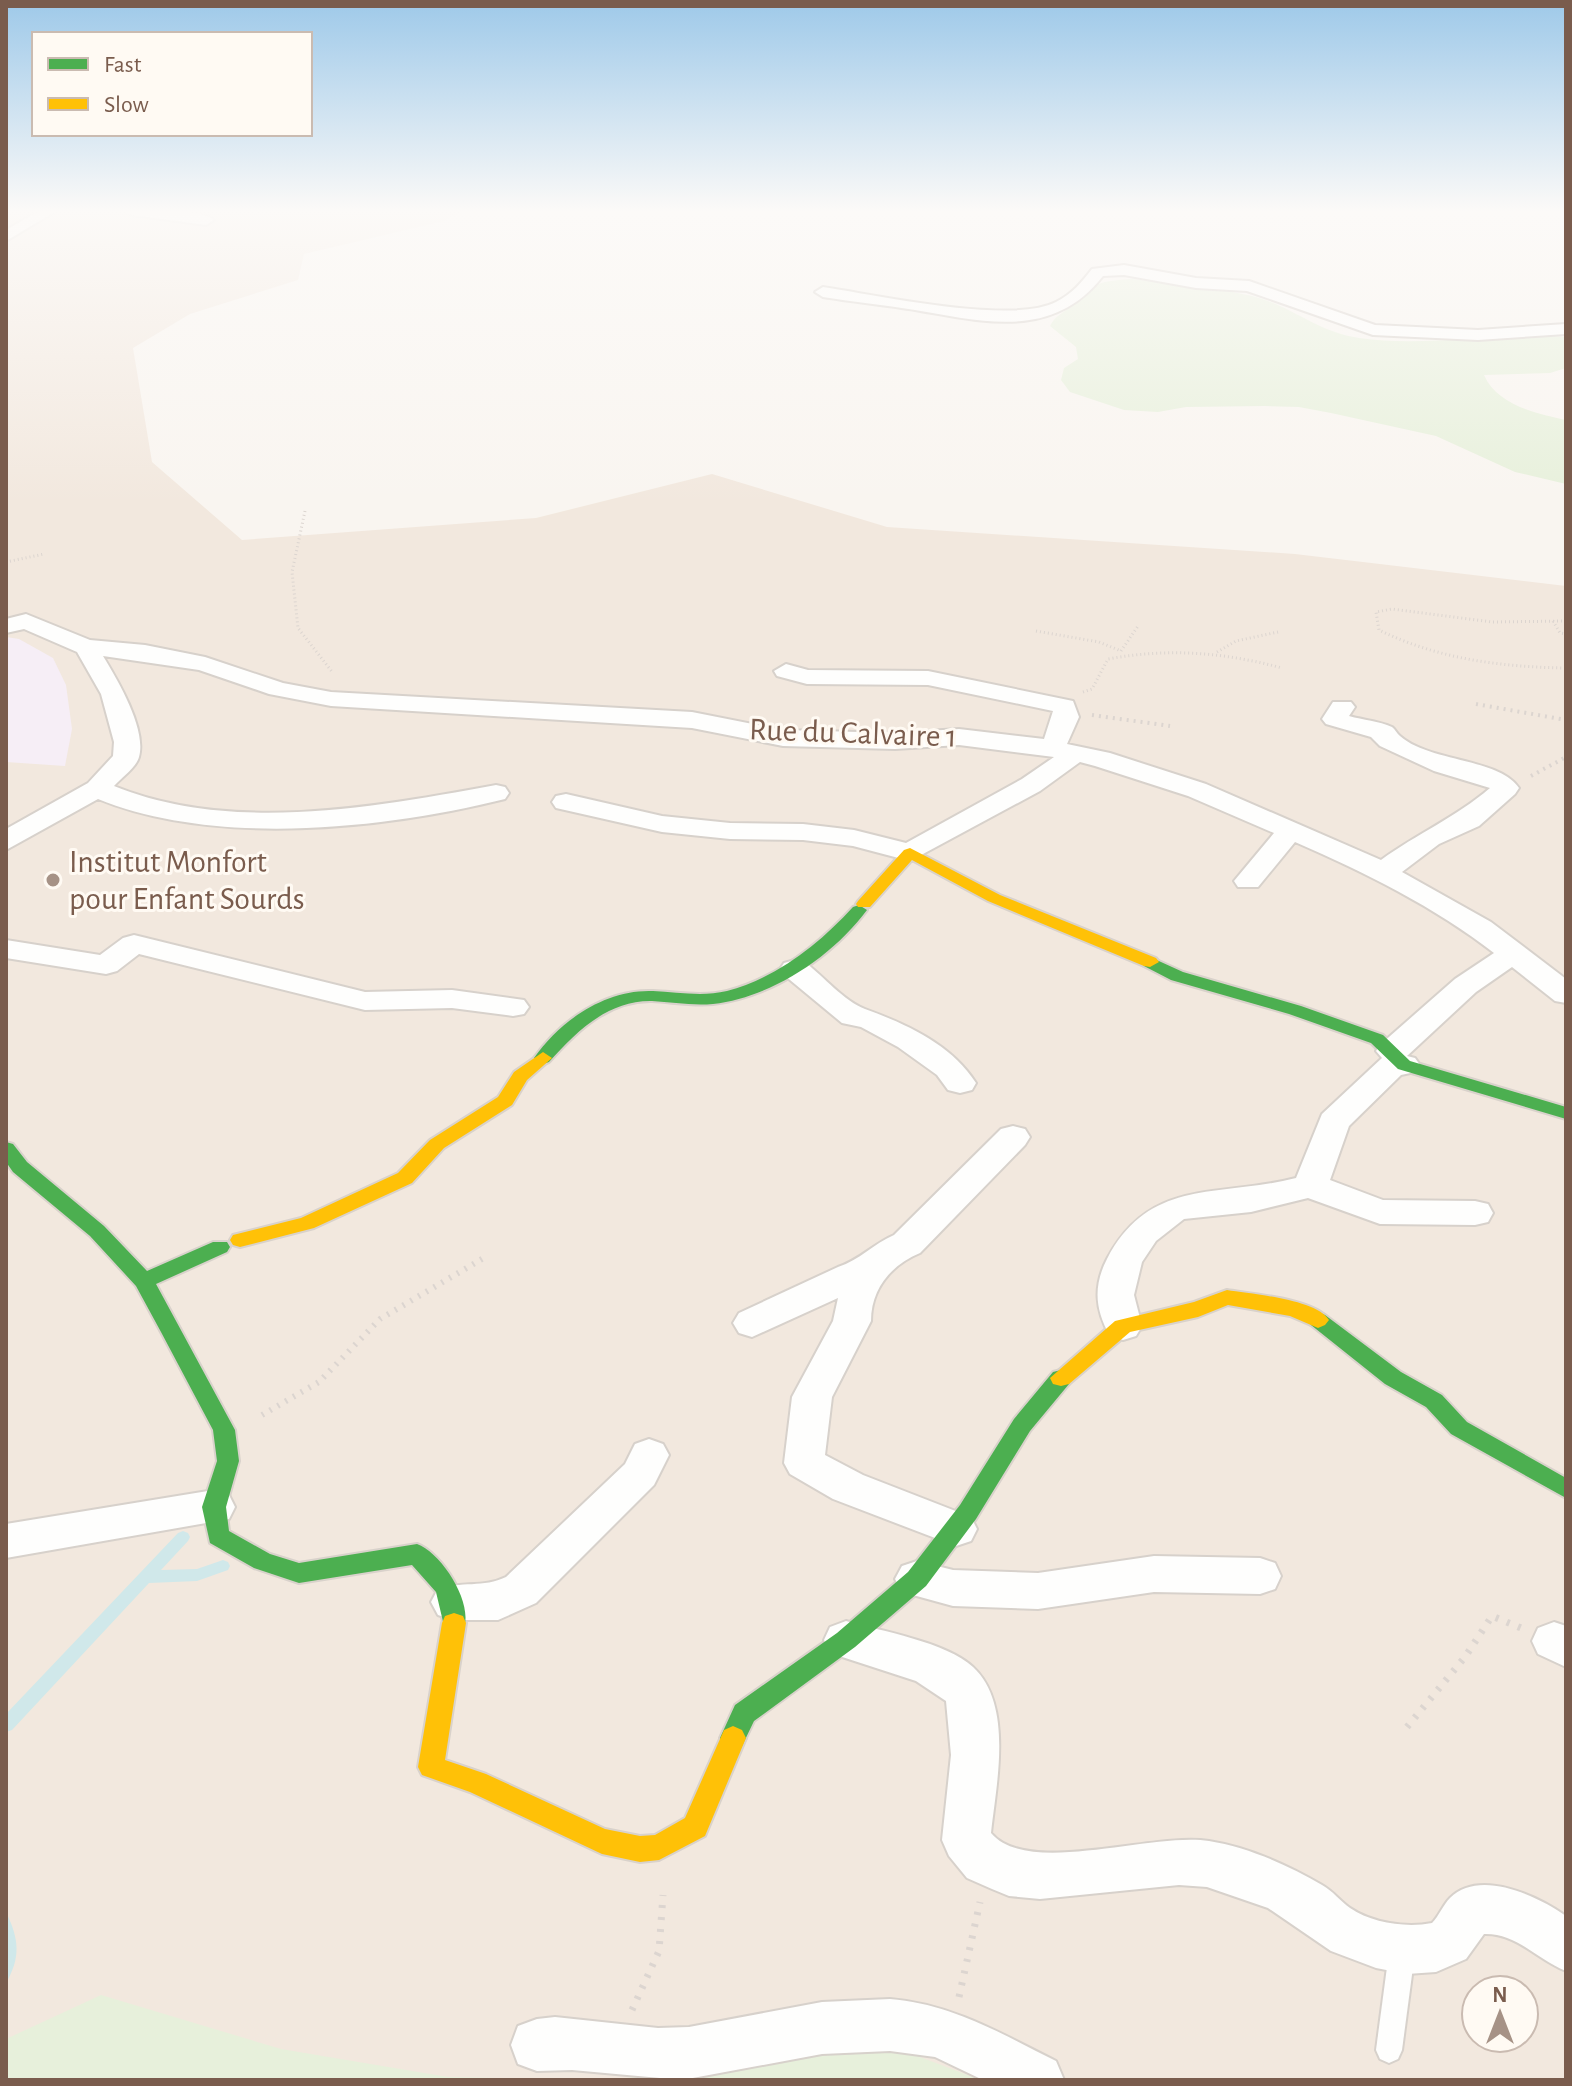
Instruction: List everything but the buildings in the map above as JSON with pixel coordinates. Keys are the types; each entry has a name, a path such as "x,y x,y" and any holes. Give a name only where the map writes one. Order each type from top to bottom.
{"street":[{"path":"928,308 983,317 1022,317 1058,308"},
{"path":"1317,308 1373,330 1478,335 1566,329"},
{"name":"Rue du Calvaire 1","path":"13,617 86,647 145,652 205,664 278,689 331,699 413,701 692,720 783,738 895,741 959,737 1063,752 1136,768 1384,872 1438,901 1516,954 1566,994"},
{"path":"6,842 97,789 126,758 127,742 113,694 86,647"},
{"path":"240,1240 307,1223 405,1178 437,1144 505,1101 520,1076 535,1067 577,1019 594,1009 645,996 717,999 795,969 841,931 910,853 1031,785 1063,752 1062,708 928,678 807,677 786,671"},
{"path":"1342,707 1335,719 1343,723 1373,728 1386,734 1389,741 1420,756 1506,788 1469,820 1429,838 1384,872"},
{"path":"97,789 139,805 256,818 319,818 411,808 496,793"},
{"path":"566,802 662,824 730,831 803,832 854,838 910,853 994,898 1137,955 1177,976 1295,1010 1377,1039 1398,1058 1509,1099 1566,1113"},
{"path":"1248,881 1290,831"},
{"path":"6,949 106,965 134,944 365,1001 452,999 513,1007"},
{"path":"1310,1186 1334,1122 1392,1066 1462,986 1493,963 1516,954"},
{"path":"795,969 858,1019 870,1019 909,1040 948,1068 960,1083"},
{"path":"956,1529 848,1487 804,1463 812,1397 852,1321 852,1309 866,1274 891,1251 907,1244 945,1202 1013,1137"},
{"path":"6,1148 20,1167 97,1231 144,1281 224,1430 228,1461 214,1507 218,1536 285,1570 309,1574 396,1554 417,1554 436,1571 453,1602 455,1627 431,1767 477,1783 602,1841 640,1849 659,1847 695,1827 744,1713 846,1640 917,1579 956,1529 1022,1425 1069,1369 1123,1326 1198,1309 1227,1297 1294,1309 1315,1318 1393,1378 1434,1401 1459,1428 1566,1489"},
{"path":"1123,1326 1115,1314 1112,1289 1119,1269 1155,1222 1172,1210 1234,1203 1310,1186 1380,1212 1426,1215 1475,1213"},
{"path":"144,1281 220,1247"},
{"path":"752,1323 851,1276 866,1274"},
{"path":"453,1602 498,1602 521,1590 640,1474 649,1455"},
{"path":"6,1541 214,1507"},
{"path":"917,1579 953,1588 1038,1591 1154,1574 1260,1576"},
{"path":"846,1640 957,1681 972,1700 975,1724 966,1840 975,1857 986,1867 1039,1878 1071,1877 1117,1867 1169,1862 1206,1864 1310,1905 1335,1928 1402,1951 1428,1950 1449,1941 1469,1913 1496,1906 1518,1914 1566,1946"},
{"path":"537,2045 570,2041 625,2051 677,2055 797,2032 855,2026 902,2027 952,2037 1037,2080"}],"lane":[{"path":"1389,2050 1402,1951"}],"path":[{"path":"305,511 292,572 298,628 336,677"},
{"path":"6,562 44,554"},
{"path":"1566,621 1492,622 1392,609 1376,612 1379,630 1454,655 1521,669 1566,668"},
{"path":"1553,621 1552,625 1566,634"},
{"path":"1121,654 1138,626"},
{"path":"1036,631 1099,642 1121,654"},
{"path":"1217,652 1220,646 1241,638 1278,632"},
{"path":"1170,726 1062,708 1071,695 1092,689 1108,659 1121,654 1217,652 1282,668"},
{"path":"1476,704 1566,720"},
{"path":"1501,784 1517,774 1531,776 1566,757"},
{"path":"224,1430 290,1403 331,1373 352,1351 362,1333 393,1310 487,1256"},
{"path":"1407,1727 1465,1657 1492,1616 1560,1645"},
{"path":"625,2051 637,1995 659,1951 663,1874 659,1847"},
{"path":"952,2037 986,1867"}],"shaded area":[{"path":"6,308 208,308 190,314 133,348 152,462 242,540 536,518 712,474 887,527 1295,554 1566,586 1566,2080 6,2080"},
{"path":"6,637 19,639 53,658 66,685 72,729 65,766 6,762"}],"green space":[{"path":"1069,308 1285,308 1344,335 1385,341 1566,337 1566,368 1550,373 1484,375 1498,394 1508,401 1566,420 1566,484 1515,472 1436,436 1299,407 1186,407 1158,412 1124,410 1070,392 1061,380 1064,368 1078,359 1076,347 1050,326"},
{"path":"101,1995 281,2049 448,2077 607,2080 6,2080 6,2039"},
{"path":"888,2045 981,2080 607,2080 744,2066"}],"water":[{"path":"6,1912 14,1931 16,1956 6,1983"}],"waterway":[{"path":"6,1725 183,1537"},
{"path":"148,1577 197,1575 223,1566"}],"traffic: fast":[{"path":"543,1058 577,1023 606,1006 646,996 692,999 724,997 771,980 818,950 859,910"},
{"path":"1150,962 1177,976 1295,1010 1377,1039 1404,1065 1566,1113"},
{"path":"6,1148 20,1167 97,1231 144,1281 172,1332 224,1430 228,1461 214,1507 218,1536 262,1561 299,1573 417,1554 447,1588 454,1623"},
{"path":"144,1281 220,1247"},
{"path":"1318,1320 1393,1378 1434,1401 1459,1428 1566,1489"},
{"path":"733,1738 744,1713 846,1640 917,1579 968,1512 1022,1425 1061,1378"}],"traffic: slow":[{"path":"864,904 910,853 994,898 1150,962"},
{"path":"240,1240 307,1223 405,1178 437,1144 505,1101 520,1076 543,1058"},
{"path":"1061,1378 1123,1326 1198,1309 1227,1297 1294,1309 1318,1320"},
{"path":"454,1623 431,1767 477,1783 602,1841 640,1849 659,1847 695,1827 733,1738"}],"place":[{"name":"Institut Monfort pour Enfant Sourds","path":"53,880"}]}
